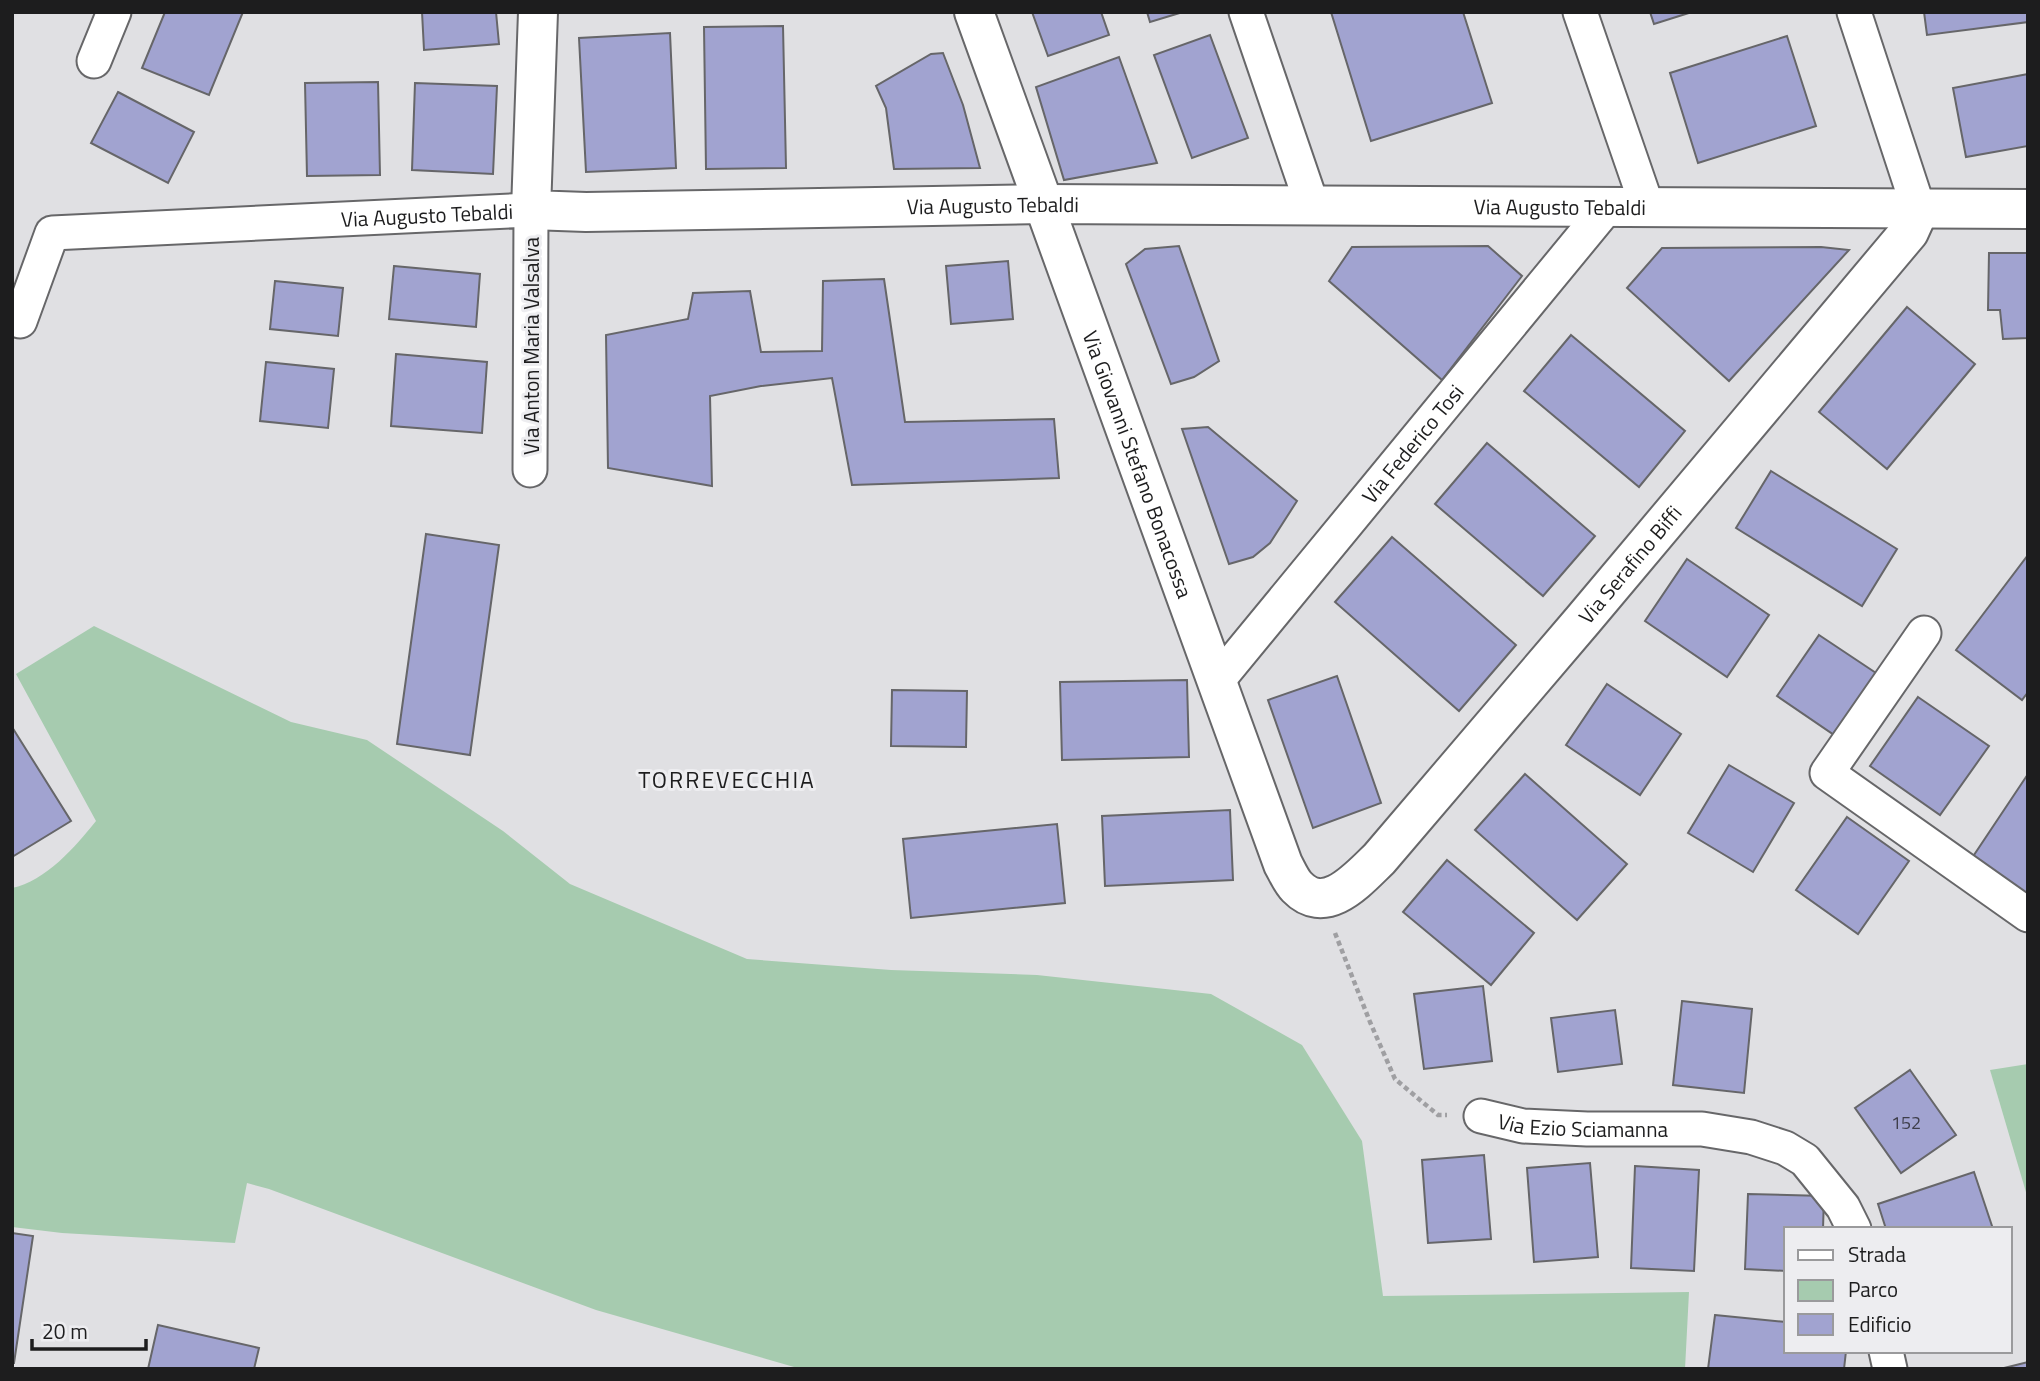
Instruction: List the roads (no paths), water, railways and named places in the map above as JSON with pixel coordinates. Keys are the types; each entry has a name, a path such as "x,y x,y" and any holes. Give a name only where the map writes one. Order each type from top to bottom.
{"street":[{"path":"94,61 114,12"},
{"name":"Via Anton Maria Valsalva","path":"530,470 531,210 538,12"},
{"name":"Via Giovanni Stefano Bonacossa","path":"974,12 1283,864 1296,886 1309,897 1323,899"},
{"path":"1247,12 1312,205"},
{"path":"1580,12 1647,206"},
{"path":"1854,12 1919,210"},
{"name":"Via Augusto Tebaldi","path":"20,321 52,233 531,210 586,212 1043,204 2028,209"},
{"name":"Via Federico Tosi","path":"1218,680 1608,206"},
{"name":"Via Serafino Biffi","path":"1323,899 1352,885 1388,849 1909,232 1919,210"},
{"path":"1924,633 1827,774 2028,915"},
{"name":"Via Ezio Sciamanna","path":"1481,1116 1523,1126 1702,1129 1751,1137 1785,1148 1805,1160 1843,1207 1853,1227"}],"district":[{"name":"TORREVECCHIA","path":"727,779"}]}
